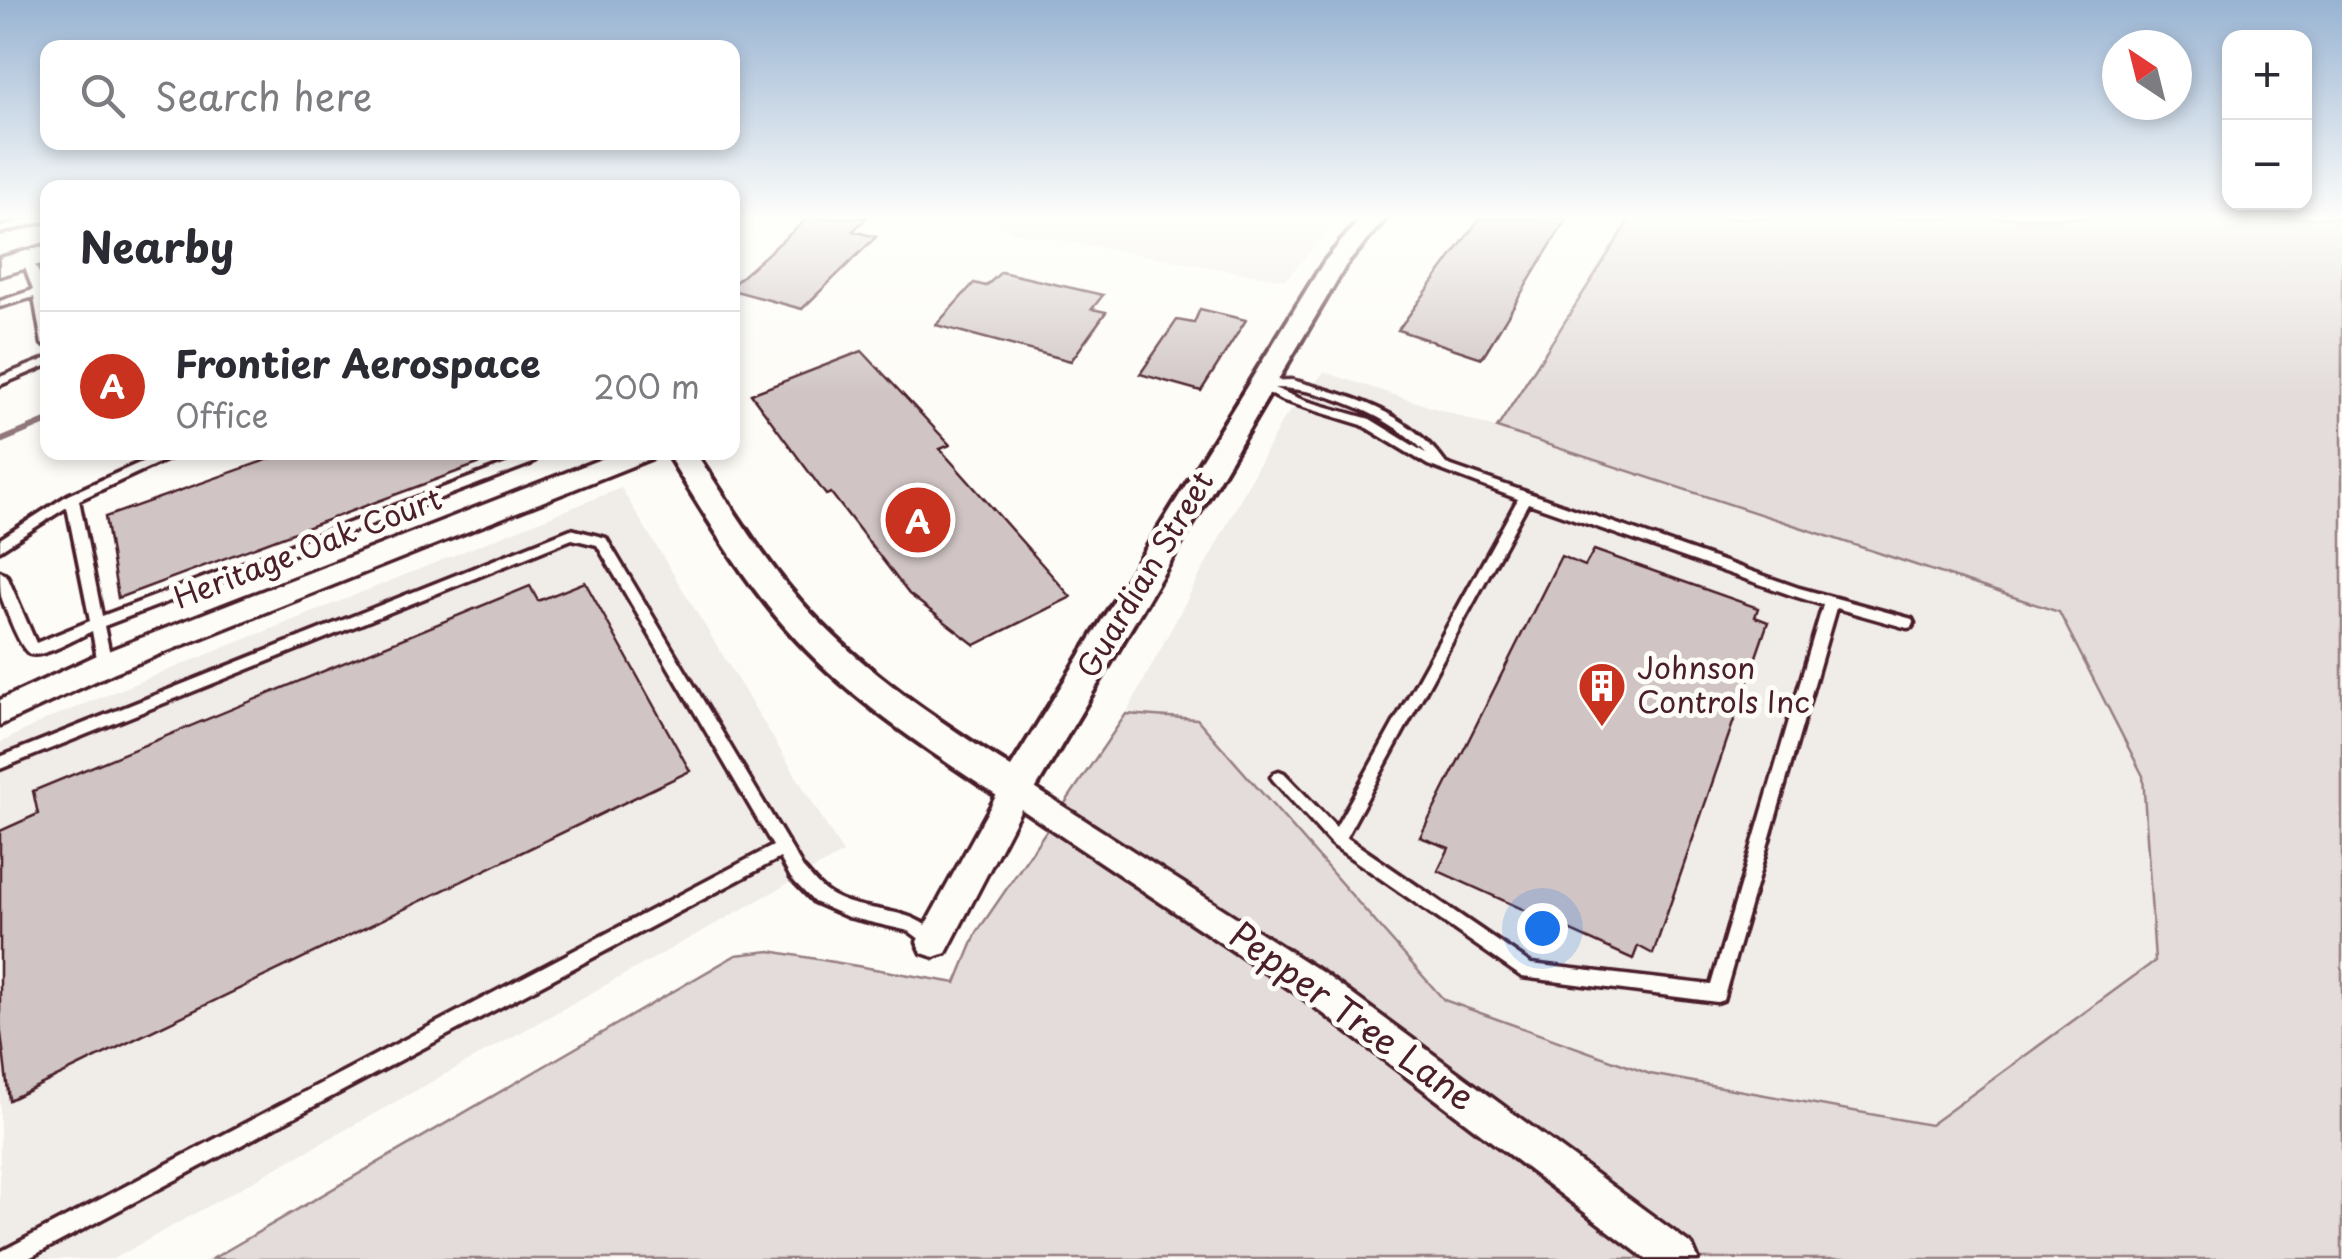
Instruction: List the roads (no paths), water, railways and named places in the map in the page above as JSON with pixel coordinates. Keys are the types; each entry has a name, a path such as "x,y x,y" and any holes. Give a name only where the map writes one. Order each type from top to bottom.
{"street":[{"name":"Guardian Street","path":"934,942 1016,789 1327,277"},
{"name":"Heritage Oak Court","path":"0,713 105,664 623,460"},
{"path":"685,460 763,576 829,652 892,702 1016,789"},
{"name":"Pepper Tree Lane","path":"1016,789 1311,984 1678,1259"}],"lane":[{"path":"32,277 40,298"},
{"path":"0,304 39,292"},
{"path":"0,381 40,364"},
{"path":"1260,385 1283,400 1368,423 1420,459 1831,602 1907,623"},
{"path":"0,545 72,498 158,460"},
{"path":"0,576 33,649 527,460"},
{"path":"1337,840 1525,497"},
{"path":"72,498 105,664"},
{"path":"0,763 572,534 601,541 781,850 820,897 848,910 913,926 934,942"},
{"path":"1279,777 1337,840 1528,971 1717,994 1831,602"},
{"path":"7,1259 781,850"}],"waterway":[{"path":"0,441 40,424"}],"place":[{"name":"Frontier Aerospace","path":"918,520"},
{"name":"Johnson Controls Inc","path":"1602,728"}]}
